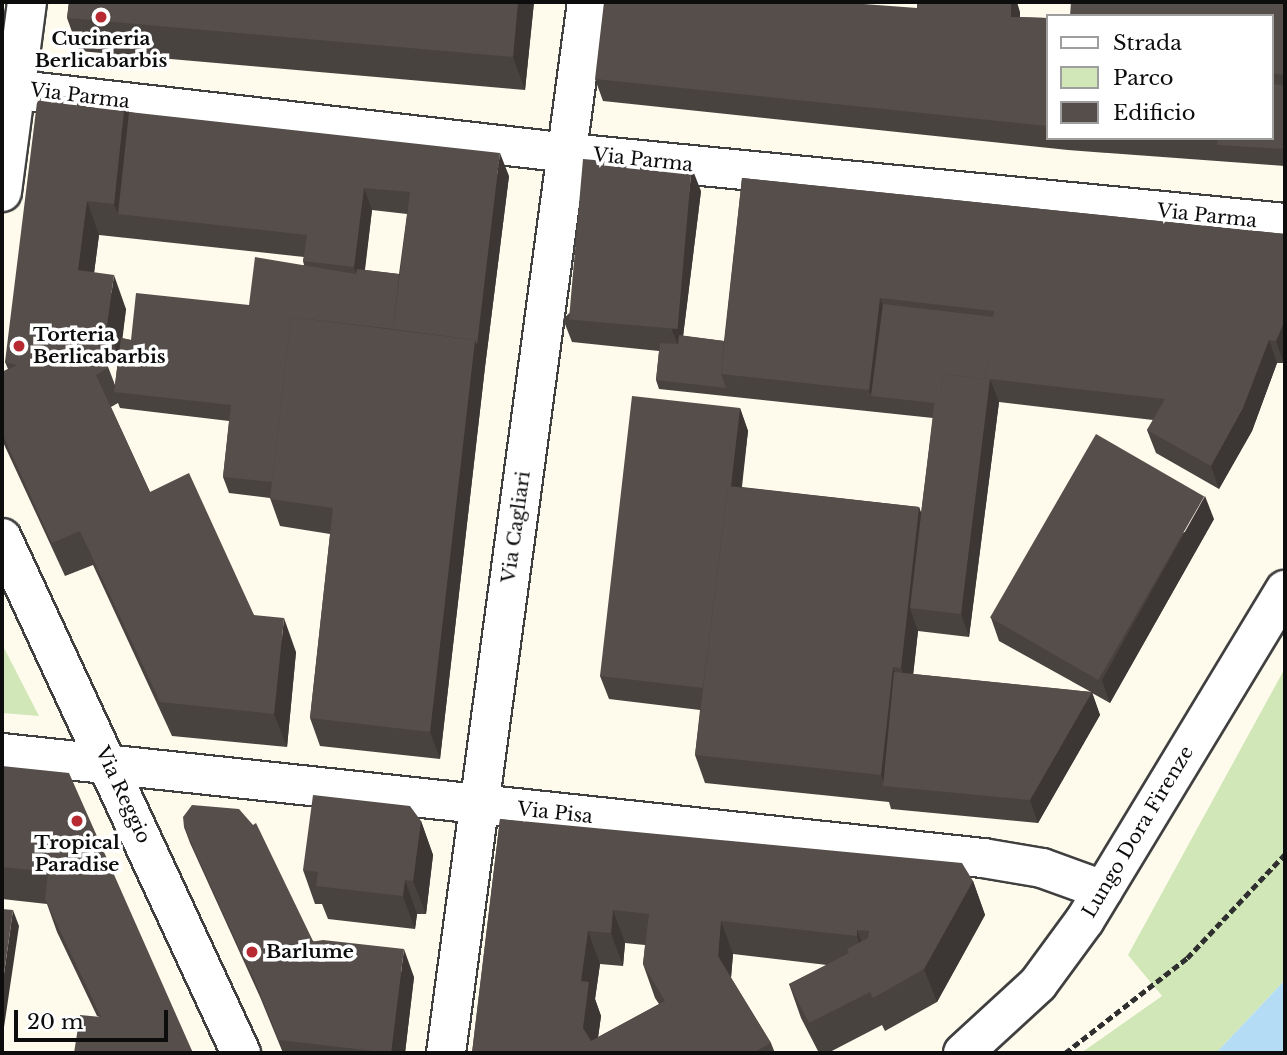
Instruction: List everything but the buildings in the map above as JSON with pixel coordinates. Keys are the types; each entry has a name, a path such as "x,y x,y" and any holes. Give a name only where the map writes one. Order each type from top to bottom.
{"street":[{"path":"2,192 9,88 27,2"},
{"name":"Via Cagliari","path":"446,1053 477,805 569,153 587,2"},
{"name":"Via Parma","path":"9,88 569,153 1285,223"},
{"name":"Via Reggio","path":"2,538 241,1053"},
{"name":"Lungo Dora Firenze","path":"963,1053 1038,984 1104,890 1285,590"},
{"name":"Via Pisa","path":"2,753 983,858 1042,868 1104,890"}],"path":[{"path":"1065,1053 1187,958 1285,854"}],"green space":[{"path":"2,644 39,716 2,713"},
{"path":"1285,668 1285,980 1216,1053 1081,1053 1162,996 1128,955"}],"water":[{"path":"1285,980 1285,1053 1216,1053"}],"place":[{"name":"Cucineria Berlicabarbis","path":"101,17"},
{"name":"Torteria Berlicabarbis","path":"19,346"},
{"name":"Tropical Paradise","path":"77,821"},
{"name":"Barlume","path":"252,952"}]}
